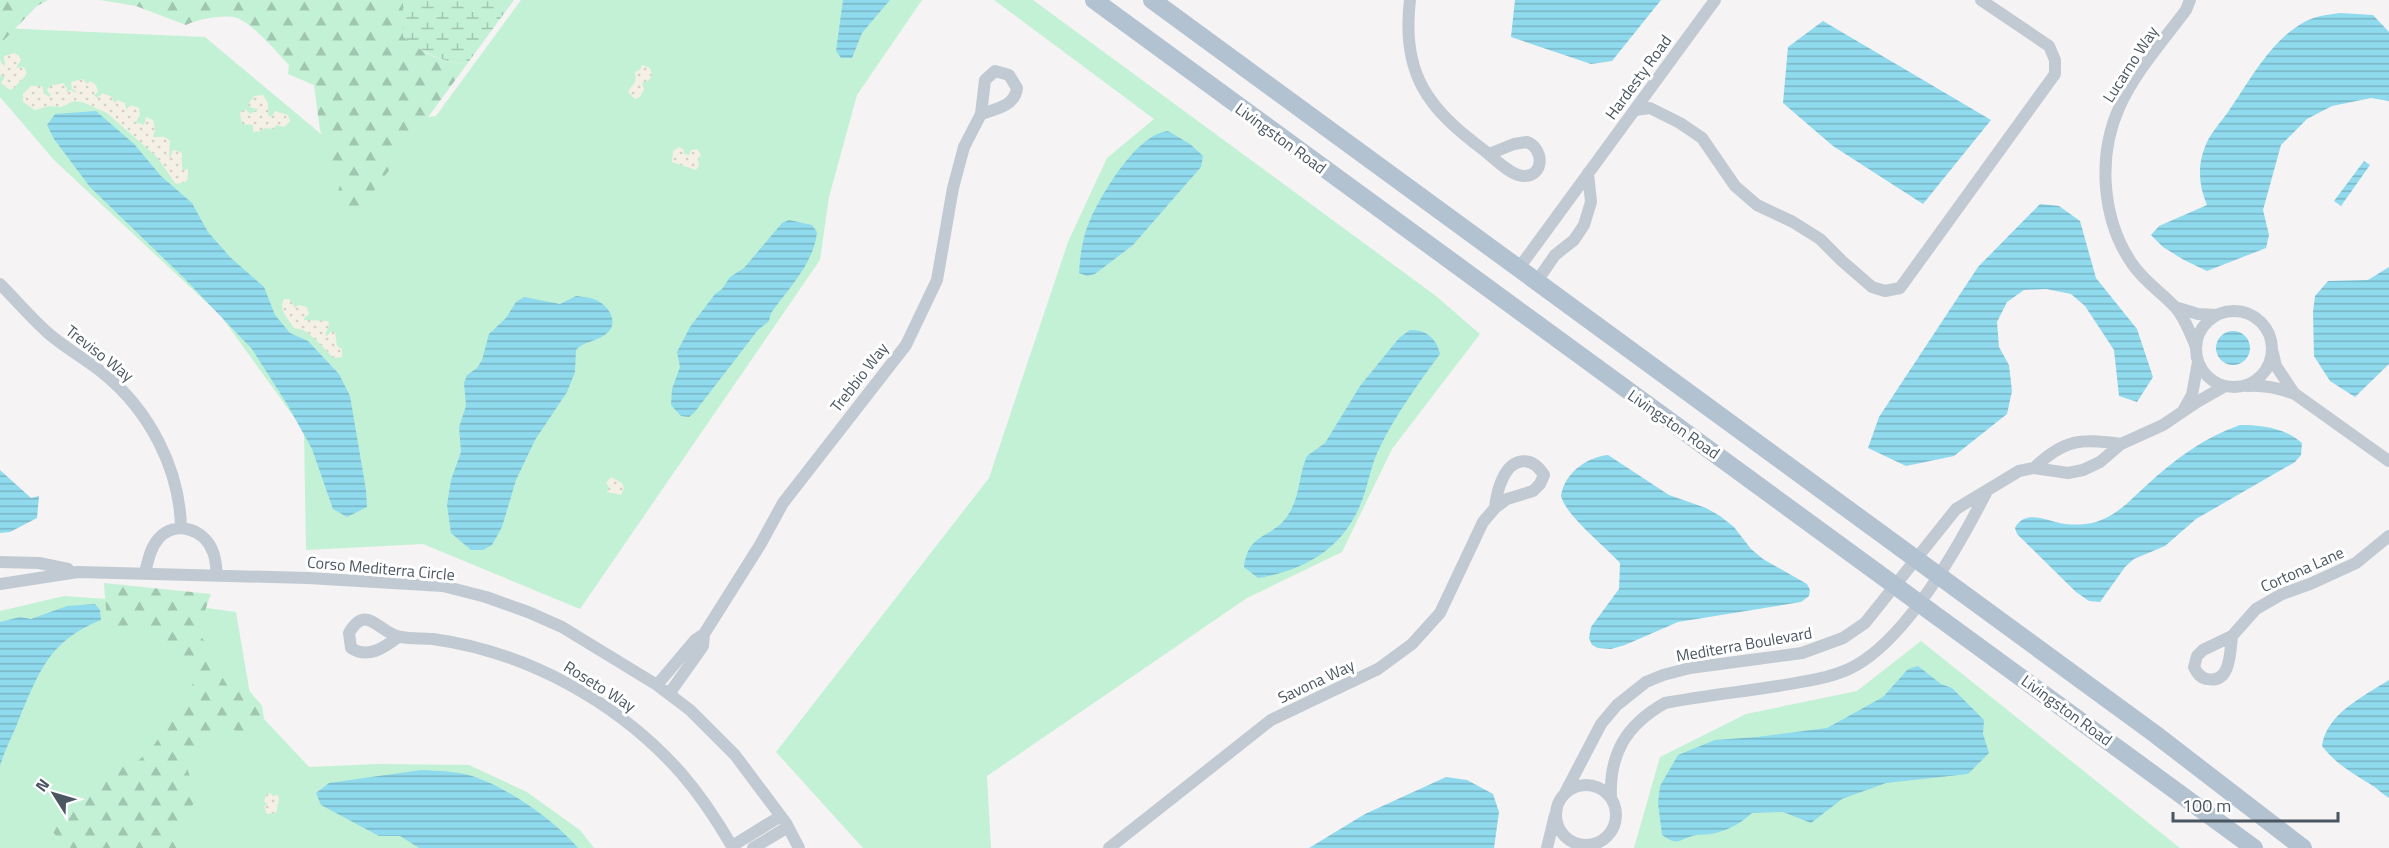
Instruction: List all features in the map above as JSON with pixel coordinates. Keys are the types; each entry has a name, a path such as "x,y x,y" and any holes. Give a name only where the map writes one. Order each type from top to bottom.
{"main road":[{"name":"Livingston Road","path":"1094,0 1608,377 1896,584 2254,848"},
{"name":"Livingston Road","path":"1152,0 2197,765 2303,848"}],"street":[{"path":"1410,0 1407,25 1411,58 1423,88 1435,108 1455,129 1489,154"},
{"name":"Hardesty Road","path":"1519,268 1715,0"},
{"path":"1635,110 1650,108 1680,123 1702,138 1734,186 1756,205 1793,222 1820,239 1872,287 1885,291 1900,288 2055,74 2055,60 2049,46 1981,0"},
{"name":"Lucarno Way","path":"2190,0 2186,10 2119,106 2113,123 2105,164 2109,209 2121,246 2144,279 2175,307 2185,321 2196,347"},
{"name":"Trebbio Way","path":"657,685 695,640 704,634 760,545 783,502 906,345 937,280 953,189 964,147 981,114"},
{"path":"1537,281 1555,255 1574,240 1584,225 1591,202 1588,173"},
{"name":"Treviso Way","path":"0,284 46,332 117,385 144,416 170,468 179,501 181,528"},
{"name":"Lucarno Way","path":"2175,307 2198,314 2217,315"},
{"path":"2182,411 2192,395 2198,362 2196,347 2204,326 2217,315 2237,311 2256,317 2269,332 2276,366 2295,394"},
{"path":"2240,387 2252,383 2263,375 2270,364 2273,351"},
{"path":"2198,362 2208,377 2225,386 2262,385 2295,394 2389,461"},
{"path":"2034,468 2068,473 2082,470 2100,462 2121,444 2163,425 2225,386"},
{"path":"2034,468 2060,447 2079,441 2121,444"},
{"name":"Mediterra Boulevard","path":"1565,793 1601,724 1617,705 1646,682 1690,668 1802,653 1843,638 1865,623 1956,509 2019,471 2034,468"},
{"path":"1611,798 1612,769 1619,750 1628,733 1648,712 1665,703 1806,681 1849,669 1883,646 1938,577 1987,491"},
{"name":"Savona Way","path":"1109,848 1271,720 1378,669 1412,644 1440,613 1483,522 1494,508"},
{"path":"145,573 153,548 159,539 167,532 181,528 203,535 213,552 217,575"},
{"name":"Cortona Lane","path":"2232,636 2248,616 2267,602 2356,563 2389,536"},
{"name":"Corso Mediterra Circle","path":"0,562 39,563 78,572"},
{"name":"Corso Mediterra Circle","path":"0,584 78,572 145,573 387,582 443,586 486,597 562,627 612,656 669,694 698,718 735,755 785,822 799,848"},
{"name":"Trebbio Way","path":"669,694 703,646 704,634"},
{"name":"Roseto Way","path":"398,637 434,639 512,659 556,677 594,699 639,731 681,774 733,847 785,822"},
{"path":"1547,848 1557,808 1565,793 1581,785 1590,785 1605,792 1611,798 1615,807 1614,825 1598,844 1574,842 1559,828 1557,808"},
{"path":"753,848 785,822"}],"green space":[{"path":"0,0 48,0 37,6 4,40 0,41"},
{"path":"100,0 403,0 403,24 412,42 437,58 467,64 360,210 354,213 337,209 335,201 341,182 320,130 314,85 288,74 289,65 250,26 237,18 225,17 204,19 186,25 136,6"},
{"path":"403,0 514,0 467,64 433,56 403,37"},
{"path":"521,0 922,0 857,95 829,197 820,260 580,609 423,544 306,550 304,431 221,316 54,160 0,97 0,28 205,37 321,134 436,116"},
{"path":"994,0 1033,0 1436,296 1480,334 1392,449 1342,552 1247,598 987,776 991,848 863,848 776,752 989,478 1068,242 1107,158 1154,119"},
{"path":"104,583 211,594 202,619 202,638 217,653 212,674 214,694 224,675 238,677 262,706 267,738 233,730 216,736 203,754 184,759 201,796 170,829 190,842 189,848 44,848 62,843 52,831 80,803 101,771 120,760 132,766 152,747 165,726 170,708 185,697 195,680 187,666 170,655 166,639 150,630 127,632 113,627 106,610"},
{"path":"64,596 178,604 236,612 252,706 309,767 378,764 469,765 527,792 581,831 594,848 0,848 0,611"},
{"path":"1921,641 2180,848 1634,848 1660,757 1746,714 1857,691"}],"sand":[{"path":"15,53 22,58 16,68 24,67 27,74 10,90 1,83 5,77 0,75 0,60 5,67 4,56"},
{"path":"642,65 650,68 652,75 649,80 642,83 644,89 640,97 635,99 628,92 635,81 635,72 640,70"},
{"path":"83,79 87,84 91,81 96,85 98,92 94,95 97,98 103,93 112,97 114,103 118,100 125,103 126,110 130,105 139,108 140,115 135,124 144,125 146,117 153,120 155,129 153,137 163,137 170,141 169,157 175,150 182,153 182,168 183,170 188,169 188,178 185,182 176,184 156,156 107,113 82,102 74,101 61,107 49,106 35,110 23,102 23,94 31,86 42,86 44,93 49,97 51,96 47,90 50,86 63,83 67,88 66,92 71,90 75,93 71,82"},
{"path":"263,95 268,103 268,115 272,117 275,111 288,115 290,121 284,127 276,125 274,129 265,128 253,132 253,125 242,124 240,113 245,109 250,114 259,109 248,105 254,96"},
{"path":"679,147 684,150 684,154 689,155 691,150 697,149 701,155 696,170 672,162 673,151"},
{"path":"284,299 289,299 295,308 298,305 307,307 309,314 304,320 328,321 329,326 325,334 327,336 330,332 335,332 337,346 342,349 342,357 334,358 306,332 294,328 283,311"},
{"path":"611,477 622,483 624,488 621,495 607,492 609,487 606,483"},
{"path":"270,793 273,796 278,795 279,799 276,813 267,814 264,806 268,804 264,802 266,795"}],"water":[{"path":"843,0 890,0 862,33 852,58 841,58 836,51"},
{"path":"1515,0 1661,0 1612,61 1591,64 1511,37"},
{"path":"2340,13 2373,15 2389,32 2389,101 2371,98 2332,106 2307,119 2281,145 2263,210 2269,235 2266,248 2207,271 2163,247 2151,235 2159,226 2207,205 2200,176 2205,147 2269,52 2290,32 2306,21"},
{"path":"1823,21 1991,120 1923,204 1833,146 1783,103 1788,47"},
{"path":"96,111 134,144 161,176 192,203 208,232 231,258 264,287 275,315 290,333 308,341 339,374 350,396 367,507 347,517 333,509 312,449 252,349 183,277 90,187 54,139 47,125 55,114"},
{"path":"1168,131 1190,144 1203,156 1201,167 1133,245 1095,274 1087,276 1079,273 1082,245 1088,224 1112,180 1133,153 1145,142"},
{"path":"2364,161 2370,165 2341,206 2334,201"},
{"path":"2040,204 2059,206 2080,221 2096,278 2137,329 2153,377 2137,402 2119,396 2114,350 2085,306 2071,294 2046,289 2024,290 2007,302 1997,322 1999,347 2009,365 2012,391 2007,414 1954,456 1906,466 1868,448 1879,417 1978,267"},
{"path":"789,220 812,225 817,232 806,265 771,313 769,321 758,330 694,413 689,417 681,416 671,405 672,389 680,367 677,352 690,327 730,277 744,268 782,223"},
{"path":"2389,267 2389,364 2355,397 2330,381 2314,356 2315,296 2328,281 2368,280"},
{"path":"576,296 591,298 609,310 612,320 610,330 576,350 575,372 567,392 535,440 516,480 502,527 492,545 483,550 471,550 451,533 447,505 451,480 461,452 459,427 466,406 464,383 467,375 477,368 482,360 489,334 506,318 516,302 524,297 560,304"},
{"path":"1410,330 1421,331 1430,336 1440,354 1386,435 1373,463 1361,504 1349,526 1328,549 1303,565 1258,578 1244,567 1250,547 1282,523 1288,515 1295,500 1307,456 1325,443 1360,386 1399,338"},
{"path":"2233,331 2245,336 2250,348 2245,360 2233,365 2221,360 2216,348 2221,336"},
{"path":"2240,425 2265,427 2288,434 2302,443 2301,455 2295,462 2196,519 2165,546 2134,559 2125,567 2100,602 2089,601 2076,592 2017,534 2015,528 2020,522 2031,517 2065,524 2078,524 2092,523 2108,517 2191,450"},
{"path":"1608,455 1669,495 1706,508 1720,516 1734,527 1751,549 1763,559 1807,584 1810,590 1809,596 1801,602 1678,622 1611,649 1592,645 1589,638 1591,627 1619,589 1620,563 1570,513 1561,496 1571,474 1577,468 1592,459"},
{"path":"0,470 31,498 39,496 37,518 10,532 0,533"},
{"path":"95,604 100,610 101,620 69,637 48,659 33,686 0,766 0,622 20,617 31,619 67,606"},
{"path":"1918,666 1941,684 1952,688 1984,720 1983,734 1989,753 1968,774 1886,783 1842,799 1811,823 1783,812 1752,813 1733,826 1717,833 1694,835 1677,842 1662,835 1658,803 1660,786 1678,755 1715,740 1827,728 1883,697 1908,669"},
{"path":"2389,680 2389,798 2350,772 2322,746 2325,735 2338,715 2358,699"},
{"path":"421,770 466,774 486,781 515,796 543,816 578,848 419,848 400,836 379,836 321,805 316,793 329,783"},
{"path":"1446,777 1467,780 1493,794 1499,812 1494,848 1309,848 1365,814"}]}
